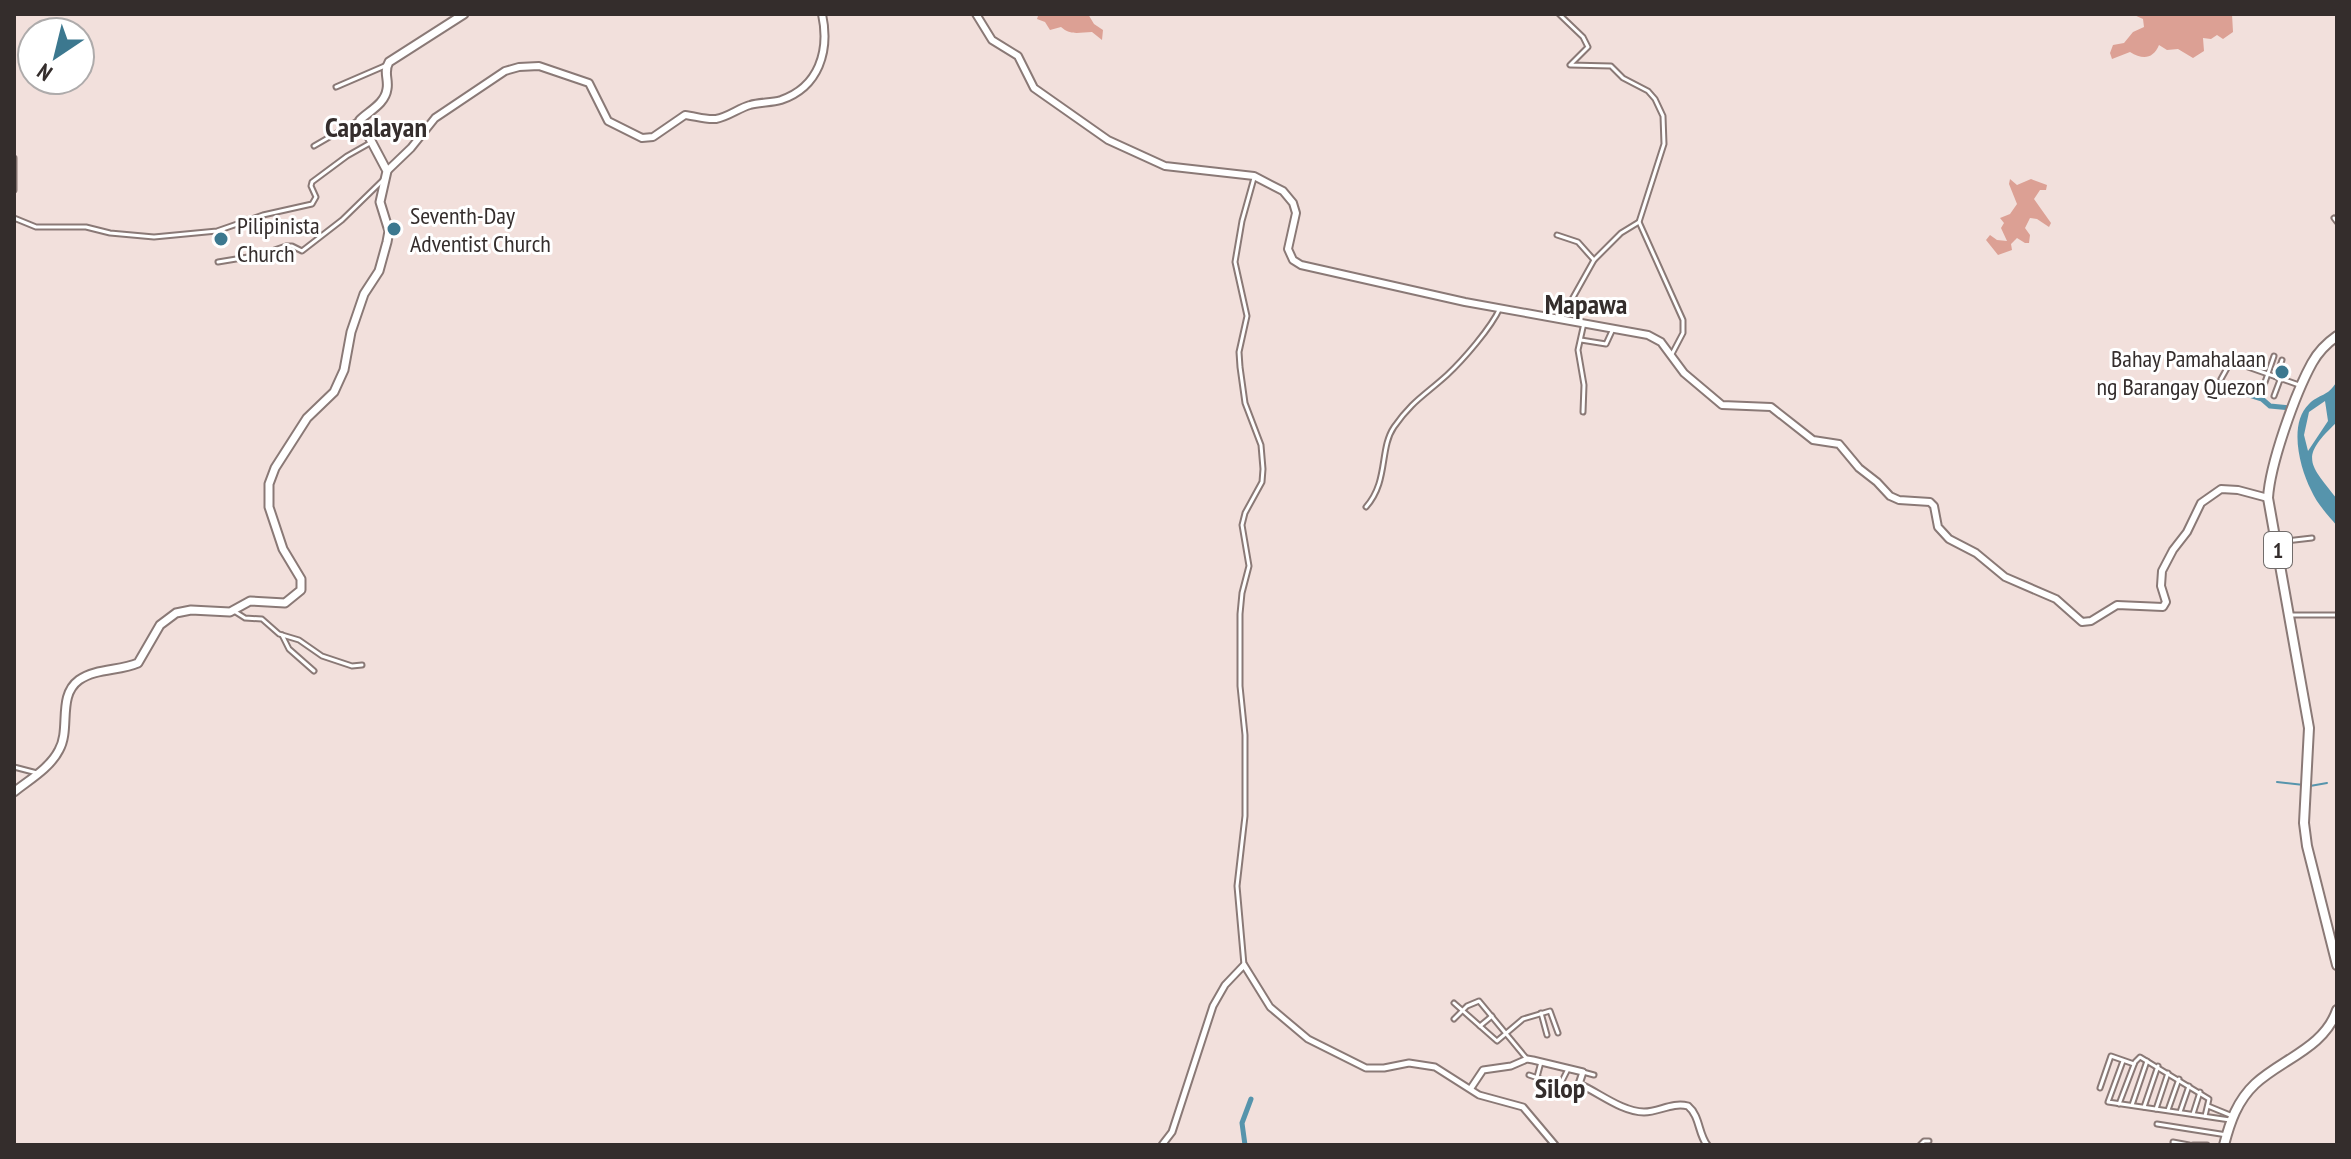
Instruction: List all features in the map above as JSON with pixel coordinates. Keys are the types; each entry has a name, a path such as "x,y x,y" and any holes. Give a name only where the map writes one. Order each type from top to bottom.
{"highway":[{"name":"1","path":"2337,336 2324,346 2302,386 2272,469 2268,498 2309,728 2304,823 2307,846 2337,965"},
{"path":"2226,1140 2227,1117 2252,1086 2324,1033 2337,1010"}],"main road":[{"path":"15,790 52,761 62,745 68,695 77,682 138,663 155,632 173,614 191,610 234,611 250,601 285,603 301,590 301,579 283,549 269,507 269,484 275,468 307,418 334,392 364,294 379,271 387,242 389,231 380,206 385,167 360,120 378,106 386,94 387,65 464,14"},
{"path":"385,167 411,148 435,118 501,73 519,67 539,66 589,83 608,121 646,139 685,115 716,119 754,104 782,99 807,87 813,79 822,53 822,14"},
{"path":"976,14 992,40 1018,56 1034,88 1104,138 1169,167 1254,176 1278,187 1293,203 1296,213 1287,244 1293,260 1301,265 1653,337 1661,342 1688,377 1722,405 1771,407 1810,439 1842,446 1859,468 1893,497 1930,502 1934,506 1938,527 1949,539 1976,553 2005,577 2056,599 2082,622 2091,621 2117,605 2163,607 2166,602 2161,586 2162,571 2187,532 2198,507 2215,491 2228,489 2268,498"}],"street":[{"path":"1559,14 1581,35 1588,47 1571,66 1591,64 1613,67 1623,78 1652,95 1662,110 1664,144 1639,222 1621,233 1594,260 1561,319"},
{"path":"336,87 387,65"},
{"path":"314,146 360,120"},
{"path":"14,218 36,227 86,227 145,237 214,231 259,216 312,204 316,197 312,182 347,156 373,148"},
{"path":"14,158 14,190"},
{"path":"1254,176 1235,257 1247,320 1239,352 1240,367 1245,403 1261,445 1263,469 1262,482 1242,525 1249,566 1242,589 1240,614 1245,816 1237,886 1244,965 1270,1007 1308,1039 1366,1068 1424,1063 1482,1097 1523,1107 1555,1145"},
{"path":"218,262 260,255 286,246 302,251 350,214 383,180"},
{"path":"1639,222 1683,320 1683,333 1671,355"},
{"path":"1557,235 1578,242 1594,260"},
{"path":"1366,507 1378,489 1392,430 1419,396 1448,374 1486,334 1500,308"},
{"path":"1583,412 1584,385 1578,355 1584,323"},
{"path":"1581,340 1606,344 1613,328"},
{"path":"2263,388 2274,356"},
{"path":"2274,396 2282,360"},
{"path":"2221,379 2231,361 2302,386"},
{"path":"2277,542 2312,538"},
{"path":"234,611 245,618 262,619 282,635 299,640 322,656 352,666 362,665"},
{"path":"2288,615 2337,615"},
{"path":"282,635 289,649 314,671"},
{"path":"14,767 37,773"},
{"path":"1162,1145 1172,1132 1213,1006 1225,985 1244,965"},
{"path":"1454,1019 1478,1000 1527,1059 1594,1075"},
{"path":"1454,1003 1497,1042 1523,1019 1541,1013 1551,1012 1558,1033"},
{"path":"1541,1013 1547,1035"},
{"path":"1480,1026 1492,1016"},
{"path":"1545,1026 1555,1024"},
{"path":"2100,1088 2111,1057 2134,1064"},
{"path":"2119,1104 2138,1058 2158,1066 2210,1099 2205,1116"},
{"path":"1471,1088 1479,1073 1486,1069 1516,1065 1527,1059"},
{"path":"2123,1061 2107,1101 2227,1117"},
{"path":"2132,1105 2147,1061"},
{"path":"1537,1077 1541,1062"},
{"path":"2144,1107 2158,1066"},
{"path":"1560,1085 1568,1069"},
{"path":"1529,1075 1574,1090 1583,1072"},
{"path":"2156,1109 2168,1073"},
{"path":"2168,1111 2179,1079"},
{"path":"1579,1084 1641,1112 1668,1106 1688,1106 1696,1116 1701,1137 1707,1145"},
{"path":"2180,1112 2189,1086"},
{"path":"2193,1114 2200,1092"},
{"path":"2208,1106 2227,1117"},
{"path":"2157,1124 2226,1140"},
{"path":"1920,1145 1929,1141"},
{"path":"2173,1142 2207,1145"}],"shaded area":[{"path":"1088,14 1094,24 1103,30 1102,40 1092,32 1072,33 1061,27 1050,30 1045,22 1037,19 1038,16"},
{"path":"2132,14 2232,14 2233,32 2223,39 2217,35 2211,39 2203,38 2204,51 2193,58 2178,49 2167,50 2159,45 2147,57 2130,52 2112,59 2110,53 2113,45 2124,43 2133,32 2144,27 2143,19"},
{"path":"2010,179 2017,185 2031,179 2047,185 2046,190 2040,190 2034,199 2051,223 2049,227 2030,218 2025,228 2030,235 2029,243 2017,238 2011,244 2012,250 1998,255 1986,240 1990,235 2007,241 2000,218 2010,214 2017,204"}],"water":[{"path":"2337,381 2337,422 2317,444 2312,460 2320,477 2337,499 2337,526 2316,500 2307,481 2298,446 2299,423 2303,413 2309,404","holes":["2325,401 2328,421 2308,451 2304,435 2309,412"]}],"waterway":[{"path":"2237,391 2262,399 2270,406 2291,408"},
{"path":"2277,782 2304,785"},
{"path":"2310,786 2327,783"},
{"path":"1245,1145 1242,1123 1251,1099"}],"place":[{"name":"Seventh-Day Adventist Church","path":"394,229"},
{"name":"Pilipinista Church","path":"221,239"},
{"name":"Bahay Pamahalaan ng Barangay Quezon","path":"2282,372"}],"district":[{"name":"Capalayan","path":"376,126"},
{"name":"Mapawa","path":"1586,303"},
{"name":"Silop","path":"1560,1087"}]}
